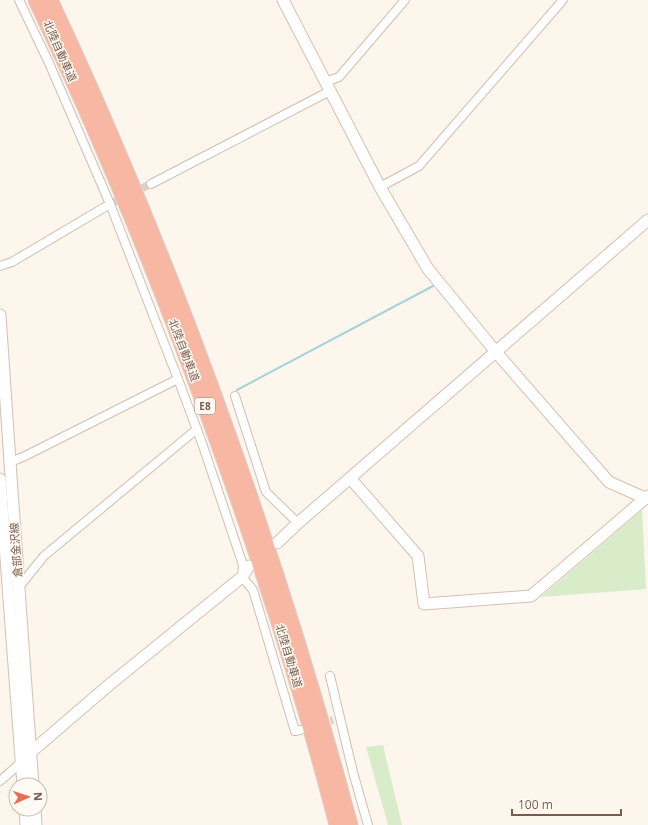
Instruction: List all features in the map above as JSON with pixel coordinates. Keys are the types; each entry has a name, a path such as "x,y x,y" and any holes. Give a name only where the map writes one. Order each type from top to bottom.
{"highway":[{"name":"北陸自動車道","path":"50,0 111,136 154,238 201,358 275,571 307,672 350,825"},
{"name":"北陸自動車道","path":"30,6 100,140 144,245 187,355 229,471 263,572 325,779 337,825"}],"street":[{"path":"18,0 30,6 49,62 110,204 178,379 197,429 243,565 242,577 253,590 295,731 300,730"},
{"path":"283,0 380,187 428,269 496,352 609,482 647,497 531,596 424,604 418,556 350,478"},
{"path":"151,184 328,86 339,76 405,0"},
{"path":"380,187 419,166 563,0"},
{"path":"0,266 12,262 110,204"},
{"path":"277,543 298,523 648,220"},
{"name":"倉部金沢線","path":"0,315 10,462 9,588 33,777"},
{"path":"10,462 23,457 178,379"},
{"path":"235,396 266,492 298,523"},
{"path":"9,588 44,556 197,429"},
{"name":"倉部金沢線","path":"0,479 22,777"},
{"path":"0,781 31,752 109,685 242,577 249,566"},
{"path":"330,676 337,719 368,825"}],"green space":[{"path":"642,510 646,589 541,597"},
{"path":"383,745 402,825 388,825 366,747"}],"waterway":[{"path":"237,390 433,286"}],"tunnel":[{"path":"110,204 151,184"},
{"path":"319,724 333,720"}]}
